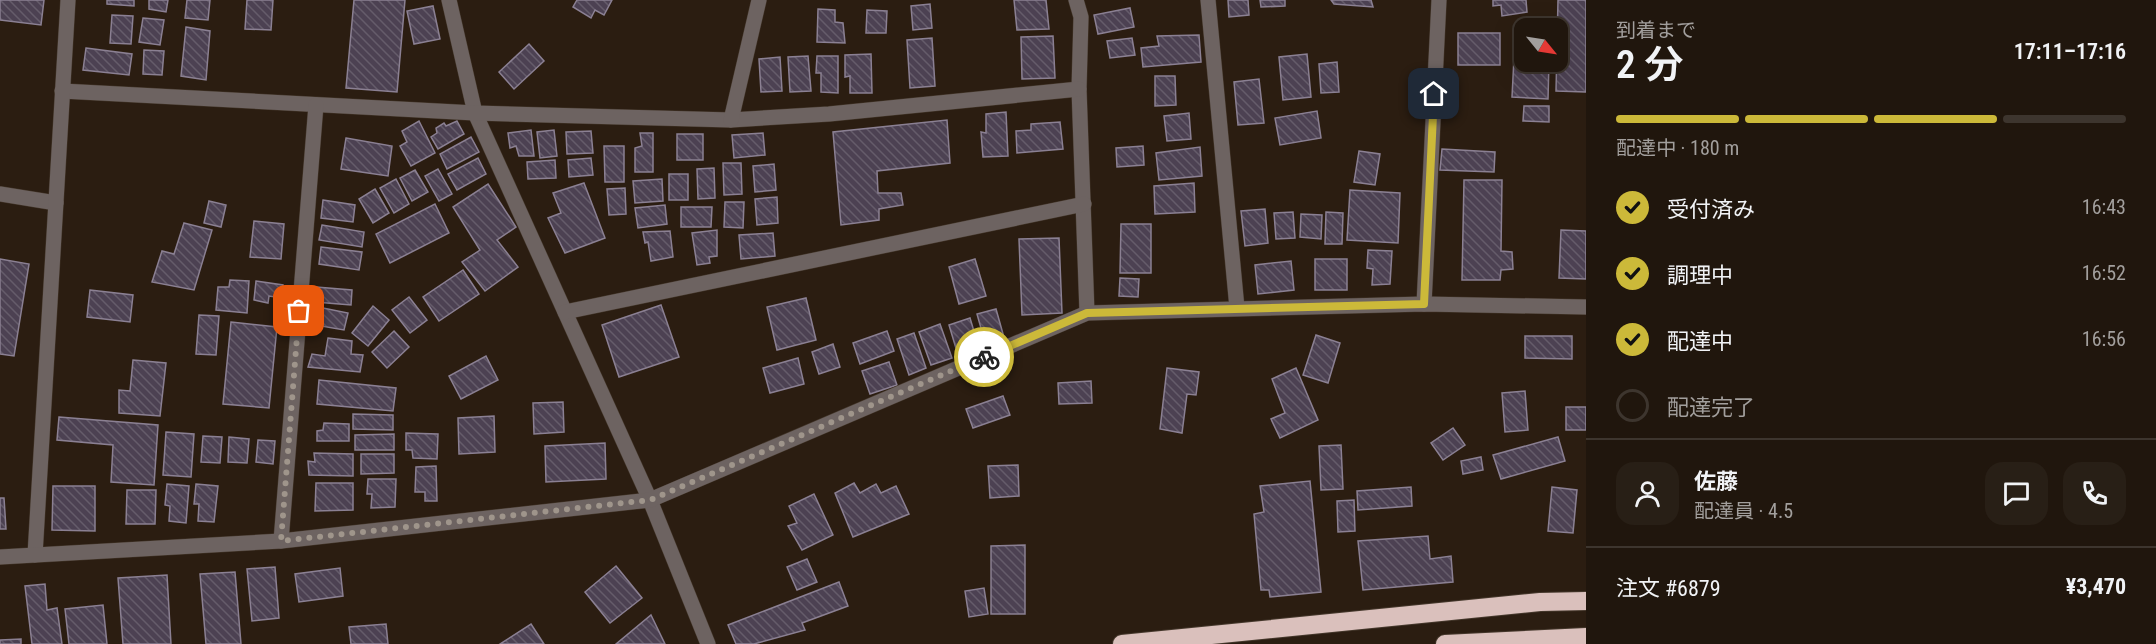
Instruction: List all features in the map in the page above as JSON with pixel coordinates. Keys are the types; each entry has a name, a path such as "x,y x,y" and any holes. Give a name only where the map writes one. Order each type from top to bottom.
{"highway":[{"path":"1122,644 1540,602 1586,601"},
{"path":"1445,644 1586,637"}],"street":[{"path":"35,555 68,0"},
{"path":"449,0 476,113 650,500 708,644"},
{"path":"731,120 759,0"},
{"path":"1076,0 1081,16 1079,88 1087,313"},
{"path":"1208,0 1237,308"},
{"path":"1424,304 1439,0"},
{"path":"62,91 476,113 731,120 829,114 1079,88"},
{"path":"281,541 316,105"},
{"path":"0,194 56,203"},
{"path":"565,312 1083,204"},
{"path":"0,557 281,541 650,500 1087,313 1424,304 1586,307"}],"building":[{"path":"0,0 44,0 41,25 0,20"},
{"path":"107,0 134,0 134,6 107,4"},
{"path":"149,0 168,0 166,12 149,9"},
{"path":"187,0 210,0 208,20 185,18"},
{"path":"247,0 273,0 271,30 245,29"},
{"path":"354,0 405,0 397,92 346,88"},
{"path":"577,0 612,0 604,15 595,10 591,18 573,7"},
{"path":"1014,0 1046,0 1049,29 1017,30"},
{"path":"1228,0 1248,0 1249,15 1229,17"},
{"path":"1260,0 1285,0 1285,6 1261,7"},
{"path":"1331,0 1371,0 1373,7 1334,4"},
{"path":"1493,0 1526,0 1527,12 1502,16 1501,5 1493,6"},
{"path":"1558,0 1586,0 1586,92 1556,91 1556,72 1568,72 1568,18 1558,18"},
{"path":"930,4 932,28 913,30 911,6"},
{"path":"433,6 440,39 414,44 407,11"},
{"path":"1130,8 1134,27 1098,34 1094,15"},
{"path":"818,9 835,10 835,22 843,23 845,43 817,42"},
{"path":"867,10 887,11 886,33 866,33"},
{"path":"112,15 133,16 131,44 110,43"},
{"path":"143,18 164,20 160,45 139,42"},
{"path":"186,27 210,31 206,80 181,76"},
{"path":"1458,33 1500,33 1500,65 1458,65"},
{"path":"1199,35 1201,62 1143,67 1141,48 1159,46 1157,36"},
{"path":"1053,36 1055,78 1022,79 1021,37"},
{"path":"932,38 935,86 910,88 907,40"},
{"path":"1132,38 1135,55 1110,58 1107,41"},
{"path":"529,44 544,61 514,89 499,72"},
{"path":"86,48 132,54 129,75 83,70"},
{"path":"144,50 164,51 162,75 143,74"},
{"path":"871,54 872,93 850,93 850,76 845,77 845,55"},
{"path":"1307,54 1311,97 1283,100 1279,57"},
{"path":"808,56 811,91 790,92 788,57"},
{"path":"817,56 838,56 838,93 821,92 821,73 816,73"},
{"path":"780,57 782,91 761,92 759,59"},
{"path":"1514,58 1514,72 1549,72 1548,99 1512,97"},
{"path":"1337,62 1339,92 1321,93 1319,64"},
{"path":"1155,76 1175,76 1176,105 1155,106"},
{"path":"1259,79 1264,123 1238,125 1234,82"},
{"path":"1524,106 1549,106 1549,122 1523,121"},
{"path":"1317,111 1321,138 1280,145 1275,118"},
{"path":"1006,112 1008,156 983,157 981,132 986,133 986,114"},
{"path":"1189,113 1191,139 1167,141 1164,116"},
{"path":"947,120 950,163 877,171 878,193 901,193 903,205 879,209 879,220 841,225 833,132"},
{"path":"419,121 435,153 411,166 400,146 407,142 402,131"},
{"path":"457,121 464,134 438,149 431,137 437,133 436,128 444,123 446,126"},
{"path":"1060,122 1063,149 1017,153 1016,131 1031,130 1031,124"},
{"path":"531,130 534,156 519,156 516,146 510,148 508,133"},
{"path":"554,130 557,156 540,158 537,132"},
{"path":"591,131 593,153 567,154 566,132"},
{"path":"640,133 653,133 653,172 635,172 635,148 642,146"},
{"path":"763,133 765,155 734,158 732,135"},
{"path":"677,134 703,134 703,160 677,160"},
{"path":"471,137 479,152 447,169 440,154"},
{"path":"346,138 392,146 388,176 341,169"},
{"path":"604,146 624,146 624,182 605,182"},
{"path":"1143,146 1144,165 1117,167 1116,148"},
{"path":"1200,147 1202,176 1159,180 1156,153"},
{"path":"1442,149 1495,152 1494,172 1440,170"},
{"path":"1359,151 1380,154 1375,185 1354,182"},
{"path":"478,158 486,174 457,190 448,174"},
{"path":"591,158 593,175 569,177 568,160"},
{"path":"555,160 556,178 528,179 527,162"},
{"path":"723,163 741,163 742,194 724,195"},
{"path":"774,164 776,190 755,192 753,166"},
{"path":"714,168 715,198 698,199 697,169"},
{"path":"438,169 452,194 439,201 425,176"},
{"path":"415,170 428,192 412,201 400,178"},
{"path":"669,174 688,174 688,200 669,200"},
{"path":"396,179 409,204 394,213 380,188"},
{"path":"662,179 663,201 635,203 633,181"},
{"path":"1464,180 1502,180 1501,251 1512,252 1513,269 1501,270 1500,280 1462,280"},
{"path":"584,183 605,238 565,253 548,218 561,213 553,193"},
{"path":"1194,183 1195,212 1155,214 1154,186"},
{"path":"488,184 516,227 497,240 518,267 485,291 462,262 480,250 453,207"},
{"path":"625,188 626,214 609,215 607,189"},
{"path":"375,189 389,213 373,223 359,199"},
{"path":"1350,190 1400,193 1398,243 1347,240"},
{"path":"777,197 778,223 757,225 755,199"},
{"path":"323,200 355,205 353,222 321,218"},
{"path":"209,201 226,205 221,227 204,223"},
{"path":"725,202 744,202 743,228 724,227"},
{"path":"435,204 449,233 390,263 376,234"},
{"path":"665,205 667,224 638,228 635,208"},
{"path":"681,207 712,207 711,227 681,227"},
{"path":"1265,209 1268,243 1245,246 1241,211"},
{"path":"1293,212 1295,238 1276,239 1274,213"},
{"path":"1326,212 1343,213 1342,244 1325,244"},
{"path":"1301,214 1322,215 1321,239 1300,237"},
{"path":"254,221 284,224 281,259 250,257"},
{"path":"184,223 212,230 194,290 152,282 162,251 174,254"},
{"path":"1121,224 1151,224 1151,273 1120,273"},
{"path":"322,225 364,232 362,247 319,240"},
{"path":"717,230 717,256 709,257 710,263 697,265 692,233"},
{"path":"1561,230 1586,231 1586,279 1559,278"},
{"path":"670,231 673,257 651,261 648,242 645,243 643,232"},
{"path":"773,233 775,256 741,259 739,235"},
{"path":"1059,238 1062,313 1022,315 1019,239"},
{"path":"321,247 362,252 359,270 319,264"},
{"path":"1368,250 1392,251 1390,284 1372,285 1373,269 1367,268"},
{"path":"0,259 29,264 14,356 0,354"},
{"path":"975,259 986,296 959,304 949,267"},
{"path":"1315,259 1347,259 1347,290 1315,290"},
{"path":"1291,261 1294,290 1258,294 1255,265"},
{"path":"463,270 479,294 439,321 423,297"},
{"path":"1120,278 1139,279 1138,297 1119,296"},
{"path":"230,280 249,281 247,313 216,310 218,287 229,287"},
{"path":"256,281 283,285 282,298 269,296 268,303 254,300"},
{"path":"316,287 352,290 351,305 315,302"},
{"path":"90,290 133,295 130,322 87,317"},
{"path":"409,297 427,320 410,333 392,310"},
{"path":"806,298 816,340 777,350 767,307"},
{"path":"661,305 679,357 619,377 602,325"},
{"path":"373,306 389,320 368,346 352,333"},
{"path":"318,307 348,313 344,330 315,325"},
{"path":"996,309 1005,341 986,346 977,314"},
{"path":"199,315 219,316 216,355 196,354"},
{"path":"970,318 979,348 958,355 949,325"},
{"path":"231,322 277,327 269,408 223,404"},
{"path":"940,324 952,358 931,365 919,332"},
{"path":"394,331 409,347 387,368 372,352"},
{"path":"887,331 894,351 860,364 853,343"},
{"path":"914,333 926,368 909,375 897,339"},
{"path":"1316,335 1340,343 1328,383 1303,375"},
{"path":"1525,336 1572,336 1572,359 1525,358"},
{"path":"328,338 352,341 351,354 363,355 360,372 308,367 312,354 325,356"},
{"path":"833,344 840,367 819,374 812,352"},
{"path":"486,356 498,380 461,399 449,376"},
{"path":"798,358 804,384 770,393 763,368"},
{"path":"133,360 166,363 160,416 119,413 119,390 130,391"},
{"path":"889,362 897,385 870,394 862,371"},
{"path":"1167,368 1199,372 1196,395 1187,394 1182,433 1160,429"},
{"path":"1296,368 1318,420 1280,438 1271,419 1285,413 1272,379"},
{"path":"319,380 396,388 393,411 317,404"},
{"path":"1091,381 1092,403 1059,404 1058,383"},
{"path":"1525,391 1528,430 1505,432 1502,393"},
{"path":"1003,396 1010,415 973,428 966,409"},
{"path":"563,402 564,432 534,434 533,403"},
{"path":"1566,407 1586,407 1586,430 1566,430"},
{"path":"353,414 393,415 393,430 353,429"},
{"path":"494,416 495,452 459,454 458,418"},
{"path":"59,417 158,425 154,485 111,482 113,445 57,440"},
{"path":"324,423 349,424 349,441 317,441 317,431 323,430"},
{"path":"1453,428 1465,445 1443,460 1431,443"},
{"path":"166,432 194,434 191,477 163,475"},
{"path":"406,433 438,434 437,459 413,458 412,450 406,450"},
{"path":"394,434 394,450 355,450 355,435"},
{"path":"203,436 222,437 220,463 201,462"},
{"path":"229,437 249,439 247,463 228,462"},
{"path":"1558,437 1565,461 1501,479 1493,455"},
{"path":"258,440 275,441 273,464 256,462"},
{"path":"605,443 606,479 546,482 545,446"},
{"path":"1341,445 1343,489 1321,490 1319,446"},
{"path":"314,453 353,454 353,476 309,475 308,461 315,462"},
{"path":"361,454 394,454 394,473 361,474"},
{"path":"1481,457 1483,470 1463,474 1461,461"},
{"path":"1018,465 1019,496 990,498 988,466"},
{"path":"436,466 437,501 425,501 425,492 415,492 416,467"},
{"path":"368,479 396,479 395,507 371,508 372,494 367,494"},
{"path":"1310,481 1321,592 1270,597 1269,590 1261,590 1254,514 1264,512 1260,486"},
{"path":"316,483 353,483 353,510 315,511"},
{"path":"854,483 860,493 876,484 881,493 896,486 909,514 853,537 835,493"},
{"path":"167,484 189,486 186,523 169,521 170,506 165,505"},
{"path":"196,484 218,486 214,522 198,521 199,504 194,504"},
{"path":"53,486 95,486 95,531 52,530"},
{"path":"1411,487 1412,506 1358,510 1357,491"},
{"path":"1552,487 1577,490 1573,533 1548,531"},
{"path":"127,490 156,490 155,524 126,524"},
{"path":"814,494 833,535 802,550 788,526 797,523 789,506"},
{"path":"0,498 4,498 6,529 0,529"},
{"path":"1354,500 1355,531 1338,532 1337,501"},
{"path":"1428,536 1430,559 1451,556 1453,582 1363,590 1358,541"},
{"path":"1025,545 1025,614 991,614 991,546"},
{"path":"807,559 817,582 797,590 787,567"},
{"path":"616,566 642,598 610,623 585,592"},
{"path":"275,567 279,618 252,621 247,569"},
{"path":"340,568 343,596 299,602 295,574"},
{"path":"235,572 241,644 206,644 200,574"},
{"path":"167,575 171,644 123,644 118,578"},
{"path":"839,582 848,606 802,623 805,630 754,644 736,644 728,625"},
{"path":"45,584 47,610 57,608 62,644 32,644 25,586"},
{"path":"984,588 988,614 969,617 965,591"},
{"path":"103,605 107,644 69,644 65,609"},
{"path":"651,615 665,644 616,644"},
{"path":"386,624 388,644 351,644 349,627"},
{"path":"531,624 544,644 500,644"},
{"path":"21,639 21,644 0,644 0,640"}],"way so far":[{"path":"299,311 281,541 650,500 984,357"}],"route":[{"path":"984,357 1087,313 1424,304 1434,94"}]}
